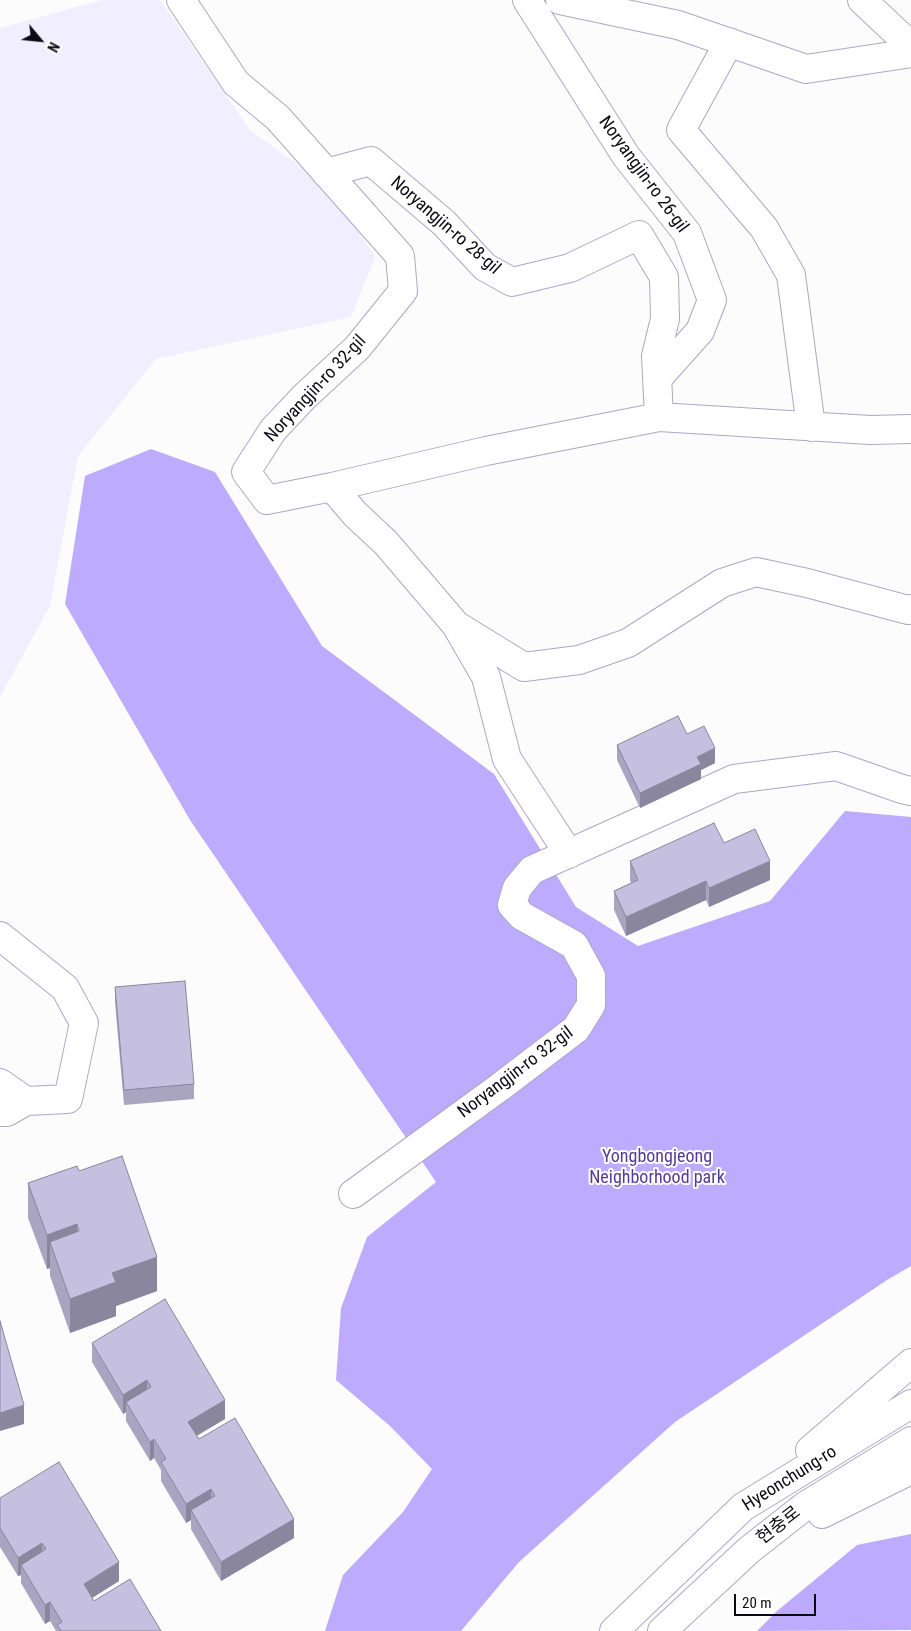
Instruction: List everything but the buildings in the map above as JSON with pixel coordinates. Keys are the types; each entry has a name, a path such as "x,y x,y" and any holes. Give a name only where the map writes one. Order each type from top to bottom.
{"street":[{"name":"Noryangjin-ro 32-gil","path":"181,0 236,83 278,118 400,256 403,291 357,348 304,397 273,430 246,472 267,500 332,487"},
{"name":"Noryangjin-ro 26-gil","path":"527,0 626,156 686,233 712,300 700,332 658,378"},
{"path":"560,0 678,25 806,69 911,52"},
{"path":"862,0 911,46"},
{"path":"729,42 681,130 764,228 790,275 811,427"},
{"name":"Noryangjin-ro 28-gil","path":"326,173 371,161 444,223 485,266 512,282 570,268 639,235 664,277 665,320 656,356 658,417"},
{"path":"569,854 507,759 486,678 456,625 386,543 355,514 332,487 486,451 658,417 870,430 911,429"},
{"path":"456,625 524,667 579,660 628,643 722,583 756,572 807,582 908,610 911,609"},
{"name":"Noryangjin-ro 32-gil","path":"353,1194 576,1029 591,1005 591,976 574,945 522,916 512,906 517,888 532,870 734,779 836,766 911,791"},
{"path":"0,936 65,988 84,1023 68,1099 26,1101 7,1112 0,1112"},
{"path":"0,1083 26,1101"},
{"path":"743,1507 911,1363"},
{"name":"Hyeonchung-ro","path":"614,1631 743,1507 911,1404"},
{"name":"현충로","path":"662,1631 749,1550 804,1506 911,1441"},
{"path":"749,1550 911,1470"}],"shaded area":[{"path":"102,0 160,0 250,130 331,189 375,257 351,317 156,359 78,456 50,606 0,697 0,28"}],"green space":[{"name":"Yongbongjeong Neighborhood park","path":"151,449 215,472 322,646 494,774 576,907 638,946 770,901 845,811 911,817 911,1266 887,1280 675,1422 519,1562 461,1631 325,1631 343,1575 403,1512 432,1469 390,1426 336,1380 341,1308 367,1237 436,1182 190,820 65,604 85,476"},
{"path":"911,1534 911,1630 757,1631 777,1611 857,1545"}]}
